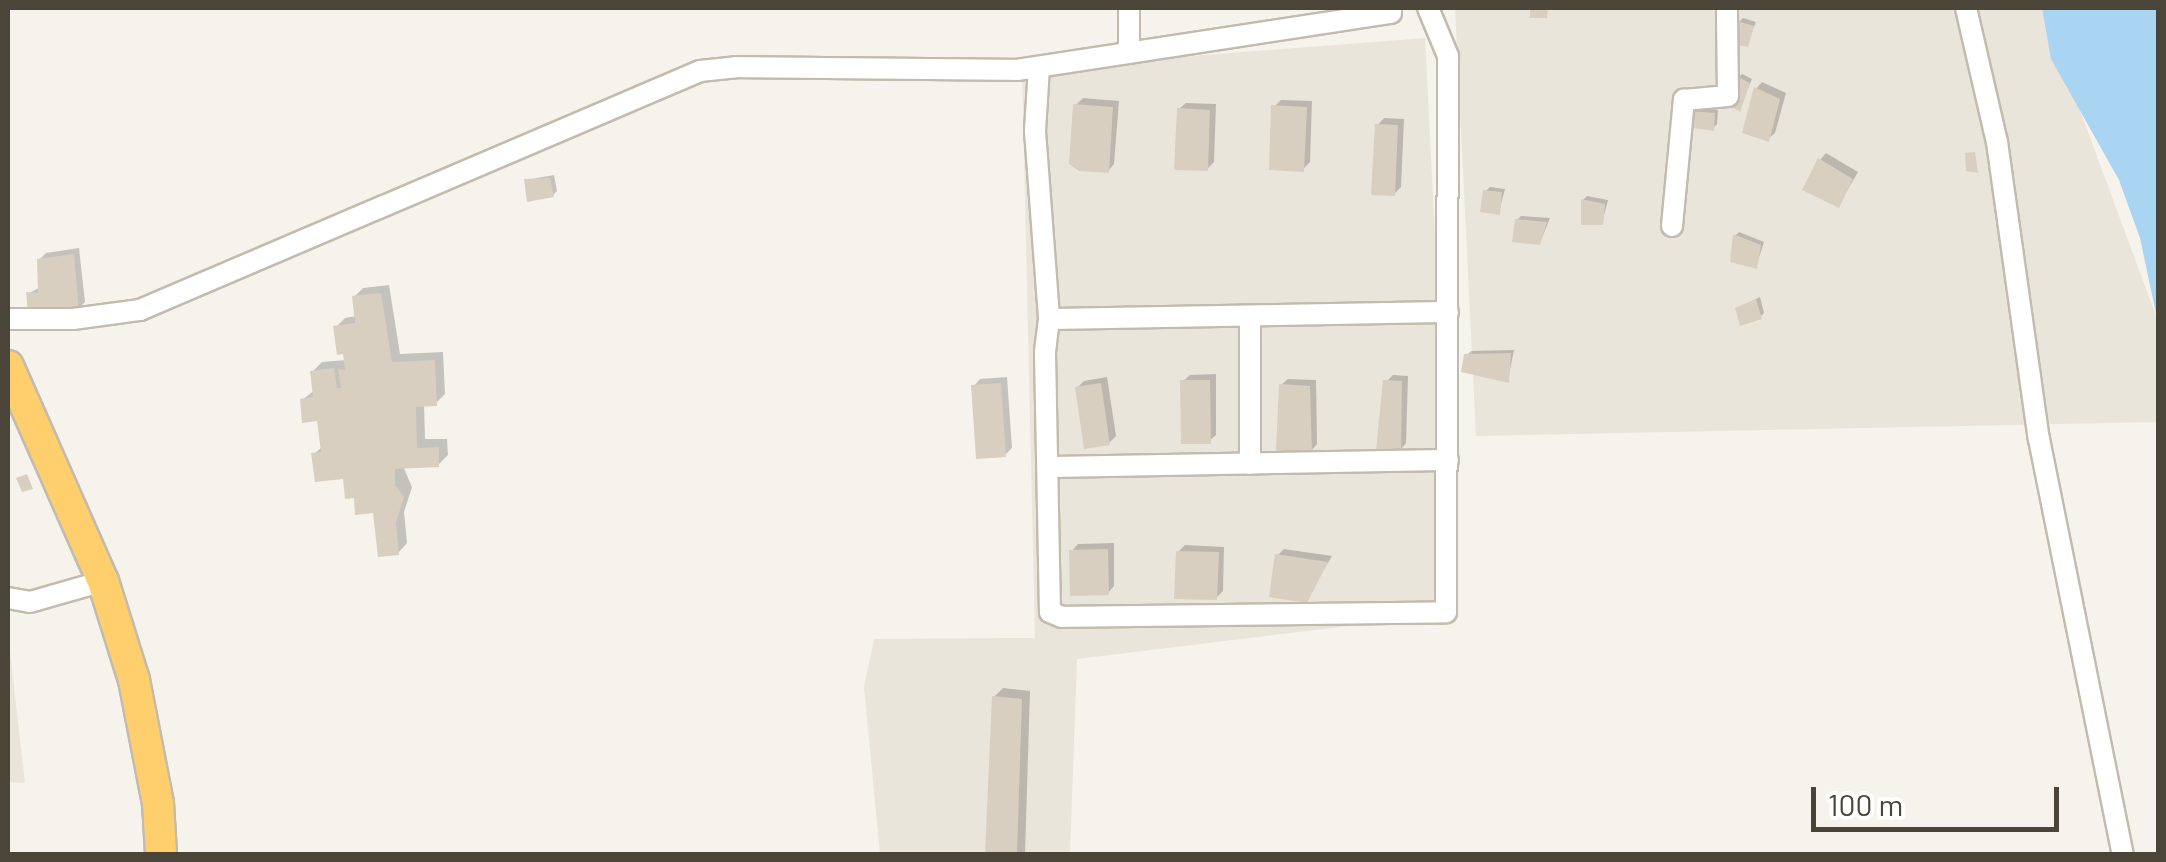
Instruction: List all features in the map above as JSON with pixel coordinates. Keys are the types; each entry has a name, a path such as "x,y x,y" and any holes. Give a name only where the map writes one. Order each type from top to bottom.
{"highway":[{"path":"8,366 103,581 134,680 158,804 161,854"}],"street":[{"path":"1128,53 1130,8"},
{"path":"8,319 73,319 140,310 700,71 736,67 1039,67 1391,10 1415,12 1419,8"},
{"path":"1039,67 1034,132 1049,320 1050,612 1062,618 1353,610 1431,614 1448,611 1448,56 1428,8"},
{"path":"1672,226 1684,100 1728,96 1726,8"},
{"path":"1966,8 1998,142 2039,439 2122,854"},
{"path":"1049,320 1250,319 1448,312"},
{"path":"1250,319 1250,464"},
{"path":"1048,467 1448,460"},
{"path":"8,598 30,602 103,581"}],"shaded area":[{"path":"1455,8 2042,8 2158,321 2158,422 1476,436"},
{"path":"1425,38 1454,613 1077,659 1070,854 880,854 864,687 874,639 1035,638 1022,69"},
{"path":"8,634 25,783 8,782"}],"water":[{"path":"2042,8 2158,8 2158,323 2140,238 2119,180 2051,59"}],"building":[{"path":"1530,8 1548,8 1547,18 1530,18"},
{"path":"1737,21 1754,26 1748,47 1732,44"},
{"path":"1736,76 1750,83 1740,112 1727,104"},
{"path":"1754,87 1780,99 1769,142 1742,133"},
{"path":"1073,104 1113,107 1109,173 1079,171 1069,164"},
{"path":"1271,105 1307,107 1304,172 1269,170"},
{"path":"1177,108 1210,110 1208,171 1174,170"},
{"path":"1689,111 1715,113 1714,131 1687,127"},
{"path":"1375,124 1398,125 1395,196 1371,195"},
{"path":"1975,152 1978,173 1966,171 1965,153"},
{"path":"1818,158 1853,179 1839,208 1802,190"},
{"path":"550,178 554,197 527,202 524,179"},
{"path":"1483,190 1502,192 1500,215 1480,212"},
{"path":"1581,199 1605,204 1603,225 1581,225"},
{"path":"1515,219 1547,222 1540,245 1512,242"},
{"path":"1733,234 1761,245 1757,269 1730,262"},
{"path":"74,254 79,312 28,312 26,292 38,293 37,259"},
{"path":"381,293 392,362 435,360 437,406 416,407 417,448 439,447 439,467 395,469 395,485 404,497 396,523 399,555 378,557 373,513 355,515 354,498 345,499 343,479 315,482 311,453 321,452 317,421 302,423 300,399 313,397 310,371 334,368 337,388 341,388 338,369 345,370 343,354 337,355 333,326 355,323 352,296"},
{"path":"1756,299 1762,319 1740,326 1735,308"},
{"path":"1511,353 1509,383 1461,372 1464,354"},
{"path":"1180,380 1210,380 1211,444 1181,444"},
{"path":"1383,380 1402,381 1401,452 1376,450"},
{"path":"1001,383 1006,457 976,459 971,385"},
{"path":"1101,383 1110,445 1084,449 1075,387"},
{"path":"1279,384 1310,386 1312,454 1276,452"},
{"path":"27,474 33,489 22,492 16,478"},
{"path":"1108,549 1109,595 1070,596 1069,550"},
{"path":"1176,551 1219,552 1217,600 1174,599"},
{"path":"1275,554 1328,562 1307,603 1269,597"},
{"path":"992,696 1022,699 1017,854 985,854"}]}
